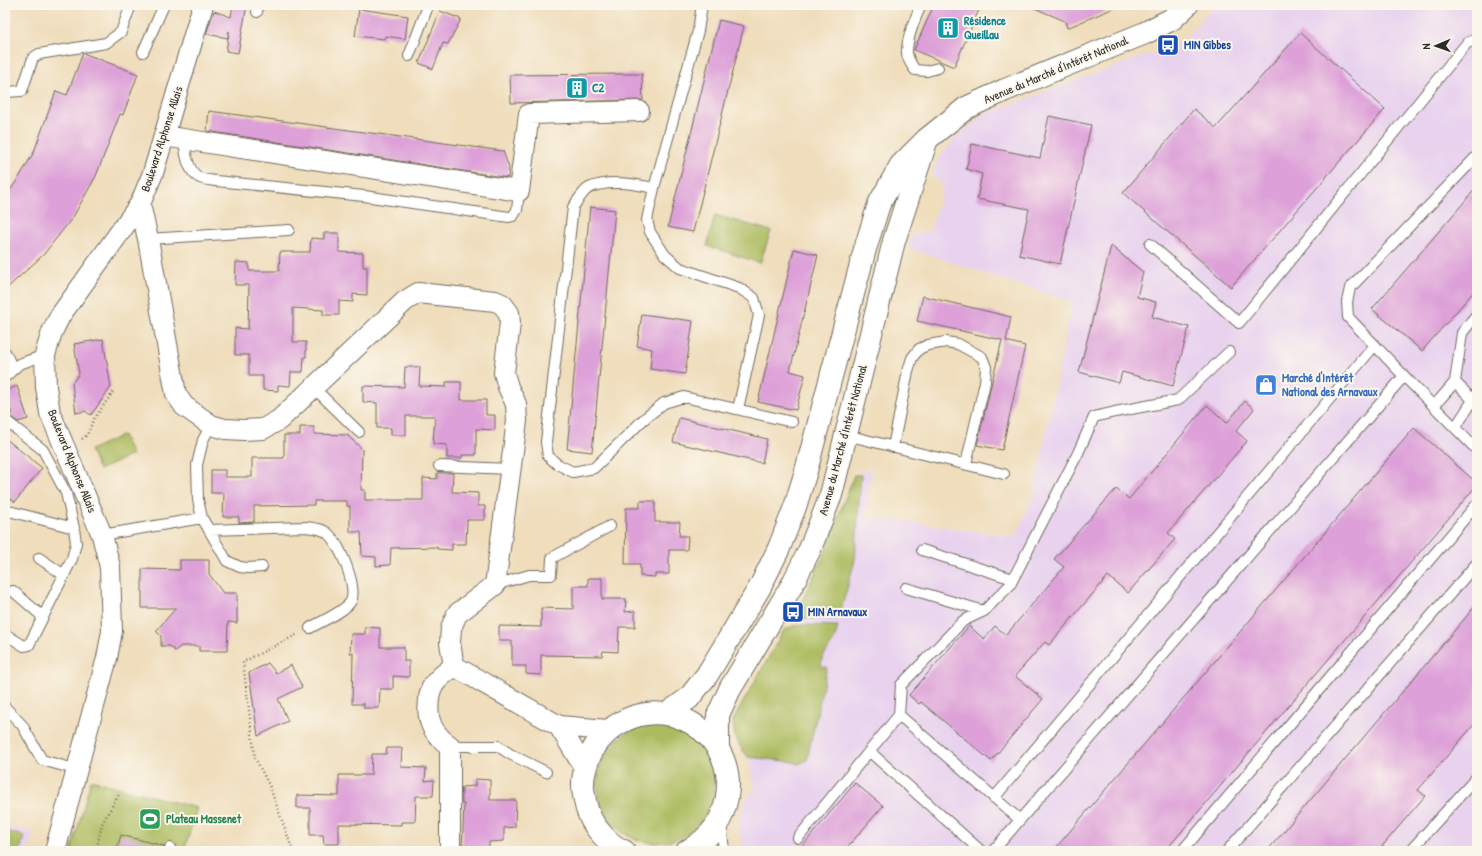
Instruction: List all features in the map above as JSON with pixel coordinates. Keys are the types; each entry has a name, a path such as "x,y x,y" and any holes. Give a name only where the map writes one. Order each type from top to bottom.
{"main road":[{"name":"Avenue du Marché d'Intérêt National","path":"667,714 689,698 707,675 760,587 779,548 795,507 806,471 865,249 879,204 901,165 927,139 966,108 1005,90 1145,33 1172,19 1186,5"},
{"name":"Avenue du Marché d'Intérêt National","path":"718,748 718,714 730,689 776,613 810,549 830,495 894,241 927,139"},
{"path":"624,851 599,842 588,813 583,791 585,769 593,748 608,730 626,719 646,713 667,714 687,720 704,732 718,748 725,765 728,784 727,802 720,819 710,834 697,846 687,851"}],"street":[{"name":"Boulevard Alphonse Allais","path":"55,851 108,658 112,631 110,567 102,535 50,413 46,387 45,355 52,332 60,316 140,204 153,172 204,5"},
{"path":"164,136 519,191 529,114 639,111"},
{"path":"140,204 148,239 176,394 184,406 211,425 226,429 238,430 263,429 279,420 405,301 418,293 495,301 502,304 509,313 510,323 504,373 508,387 516,404 517,421 495,585 458,614 451,628 450,643 454,666"},
{"path":"454,666 559,726 608,730"},
{"path":"450,851 450,746 440,739 431,726 427,712 429,696 434,684 454,666"},
{"path":"559,726 585,769"}],"lane":[{"path":"5,92 22,91 33,58 39,54 106,43 121,32 131,5"},
{"path":"143,52 164,5"},
{"path":"409,56 428,6 426,5"},
{"path":"702,5 698,31 654,188 647,220 650,232 665,254 680,268 739,288 754,298 759,315 738,409"},
{"path":"921,5 914,22 907,51 910,63 915,70 927,71 938,68"},
{"path":"1150,244 1239,323 1467,43 1477,39"},
{"path":"184,139 185,151 191,168 199,178 216,181 364,196 509,216 513,216 517,210 519,191"},
{"path":"1477,156 1350,288 1347,302 1348,317 1477,450"},
{"path":"654,188 629,183 608,184 588,189 573,208 546,442 548,456 557,464 573,472 594,468 644,419 664,403 684,397 792,422"},
{"path":"148,239 289,230"},
{"path":"1434,406 1455,382 1462,333 1477,314"},
{"path":"893,447 912,358 919,349 928,345 946,342 958,344 982,357 986,367 985,382 966,464"},
{"path":"994,798 1375,345"},
{"path":"5,352 13,369"},
{"path":"798,838 899,715 901,685 963,621 984,611 1010,585 1078,453 1094,417 1178,400 1229,352"},
{"path":"5,378 19,364 45,355"},
{"path":"993,851 1404,376"},
{"path":"1455,382 1476,400 1455,428"},
{"path":"314,388 359,432"},
{"path":"5,420 43,450 66,494 76,543 72,559 29,645 24,646 5,634"},
{"path":"211,425 203,440 197,466 198,500 202,518 227,561 240,567 262,567"},
{"path":"846,435 1004,474"},
{"path":"440,466 510,469"},
{"path":"1182,851 1477,504"},
{"path":"5,510 74,528"},
{"path":"102,535 202,518"},
{"path":"495,585 529,575 551,575 552,558 610,526"},
{"path":"209,530 305,527 317,528 326,532 335,542 349,572 353,592 352,600 348,606 310,628"},
{"path":"922,550 1013,579"},
{"path":"39,558 64,575"},
{"path":"1227,851 1477,563"},
{"path":"906,588 984,611"},
{"path":"13,590 43,617"},
{"path":"5,706 22,725 42,760 78,770"},
{"path":"899,715 1020,820"},
{"path":"450,746 498,746 510,754 546,772"},
{"path":"869,751 981,851"},
{"path":"1410,851 1477,777"},
{"path":"720,819 724,851"}],"path":[{"path":"87,435 94,420 113,392"},
{"path":"293,851 270,785 255,758 243,662 310,628"},
{"path":"96,851 102,824 119,794"}],"shaded area":[{"name":"Marché d'Intérêt National des Arnavaux","path":"1214,5 1477,5 1477,851 743,851 738,822 746,799 755,789 748,757 735,739 733,720 784,630 793,626 801,625 802,618 796,614 826,550 854,475 872,468 866,517 1016,537 1034,493 1072,302 908,248 912,235 930,231 943,189 932,173 940,157 953,140 982,115 1132,60 1172,48 1183,41"},
{"path":"5,825 33,833 28,851 5,851"}],"green space":[{"path":"715,215 771,231 760,263 707,246"},
{"path":"123,435 132,455 99,470 90,450"},
{"path":"854,475 861,475 855,560 839,617 835,619 802,618 796,614 826,550"},
{"path":"793,626 838,626 834,641 822,658 821,667 827,667 807,760 799,764 794,762 748,757 737,740 733,720 784,630"},
{"path":"656,725 679,729 698,742 711,761 715,784 711,807 698,826 679,839 656,843 633,839 614,826 601,807 597,784 601,761 614,742 633,729"},
{"path":"91,780 197,808 184,851 71,851"},
{"path":"5,831 24,836 20,851 5,851"}],"building":[{"path":"233,5 247,5 238,53 226,51 228,38 206,34 214,11 231,17"},
{"name":"Résidence Queillau","path":"934,5 981,5 954,67 914,50"},
{"path":"1027,5 1121,5 1067,28 1065,21"},
{"path":"359,9 408,16 405,39 385,36 384,39 355,36"},
{"path":"440,11 461,19 448,44 443,43 433,69 419,63"},
{"path":"719,20 744,26 693,232 668,227"},
{"path":"1300,33 1385,109 1231,287 1123,193 1194,109 1216,128"},
{"path":"83,53 138,74 123,115 120,114 96,176 73,217 44,254 5,290 5,198 34,152 56,91 67,95"},
{"path":"642,74 643,100 511,103 510,75"},
{"path":"209,111 503,151 509,168 508,178 207,131"},
{"path":"1049,116 1091,125 1060,264 1019,255 1029,209 977,199 982,174 966,169 972,144 1040,158"},
{"path":"1477,187 1477,288 1422,351 1372,309"},
{"path":"590,207 615,210 592,452 567,449"},
{"path":"324,233 339,233 339,252 363,253 363,267 367,267 367,295 353,294 353,302 339,301 339,315 323,315 323,310 293,308 293,342 306,342 306,357 304,357 303,372 291,372 290,386 278,385 278,391 263,390 263,376 249,376 249,355 235,355 235,328 248,329 249,285 235,285 236,262 249,263 249,271 279,271 280,252 310,252 311,238 324,239"},
{"path":"1111,246 1143,272 1137,297 1156,302 1152,317 1189,327 1173,386 1122,372 1119,383 1079,372"},
{"path":"794,249 818,255 790,371 805,375 796,410 758,402"},
{"path":"923,296 1011,317 1006,341 1025,346 1002,450 977,445 1002,340 917,321"},
{"path":"642,314 693,321 685,374 650,369 652,349 637,346"},
{"path":"103,339 111,387 91,415 85,411 76,413 72,383 79,374 74,344"},
{"path":"405,367 420,367 419,386 446,387 446,382 461,382 461,400 486,400 486,415 495,415 495,430 476,429 476,455 462,455 462,458 447,458 447,445 433,444 435,416 406,416 406,435 391,435 391,428 377,428 377,403 363,402 363,386 404,387"},
{"path":"17,386 28,419 18,422 13,418 5,391"},
{"path":"1245,401 1254,409 1236,431 1247,441 1168,533 1175,539 1128,593 1108,576 1049,645 1045,642 1015,676 1043,699 991,761 921,702 919,704 909,695 969,626 984,639 995,626 1006,635 1064,567 1054,559 1116,489 1129,499 1207,405 1227,423"},
{"path":"679,418 767,439 762,463 673,442"},
{"path":"300,427 314,427 314,434 347,435 362,449 361,490 365,490 365,500 423,500 423,478 437,479 437,473 453,473 452,492 478,493 478,506 485,506 485,520 467,520 466,544 452,544 452,550 437,549 437,547 391,548 390,565 376,566 376,557 362,556 361,532 350,532 350,506 347,506 347,501 314,501 314,505 254,506 254,522 239,523 239,517 223,517 224,493 211,493 211,470 225,470 225,477 252,477 252,458 284,458 284,435 300,435"},
{"path":"1414,428 1477,483 1477,485 1165,851 1053,851"},
{"path":"5,438 42,468 15,502 5,494"},
{"path":"640,501 655,501 655,522 680,522 679,536 688,536 687,550 669,550 669,574 655,574 655,577 640,576 640,564 625,564 626,508 640,508"},
{"path":"180,560 209,560 209,574 223,593 237,593 237,623 228,622 227,651 199,651 199,646 181,646 175,651 170,646 161,646 161,636 156,631 176,608 142,608 142,569 180,570"},
{"path":"588,578 602,578 602,599 626,599 625,612 635,611 635,627 619,627 618,652 603,651 602,656 541,655 541,675 526,674 526,666 512,666 512,641 499,641 499,626 541,627 541,608 573,609 573,586 588,586"},
{"path":"1477,604 1477,721 1418,790 1425,796 1378,851 1267,851"},
{"path":"365,627 380,628 380,647 404,647 404,661 409,661 409,677 393,676 393,689 380,689 379,708 364,708 364,704 352,704 353,653 350,653 351,634 365,634"},
{"path":"268,663 276,673 291,665 302,687 278,699 288,721 258,736 249,673"},
{"path":"387,748 402,748 401,767 426,768 425,781 434,780 433,796 416,796 415,822 401,822 401,825 339,824 339,844 324,844 323,835 310,835 310,808 297,808 297,795 339,796 339,775 371,775 372,754 386,754"},
{"path":"475,779 490,780 490,800 516,800 515,827 504,828 504,841 489,842 489,851 462,851 464,804 462,804 462,787 475,786"},
{"path":"855,783 883,806 844,851 798,851"},
{"path":"121,835 164,846 163,851 116,851"}],"place":[{"name":"Résidence Queillau","path":"948,28"},
{"name":"MIN Gibbes","path":"1168,45"},
{"name":"C2","path":"577,88"},
{"name":"Marché d'Intérêt National des Arnavaux","path":"1266,385"},
{"name":"MIN Arnavaux","path":"793,612"},
{"name":"Plateau Massenet","path":"150,819"}]}
